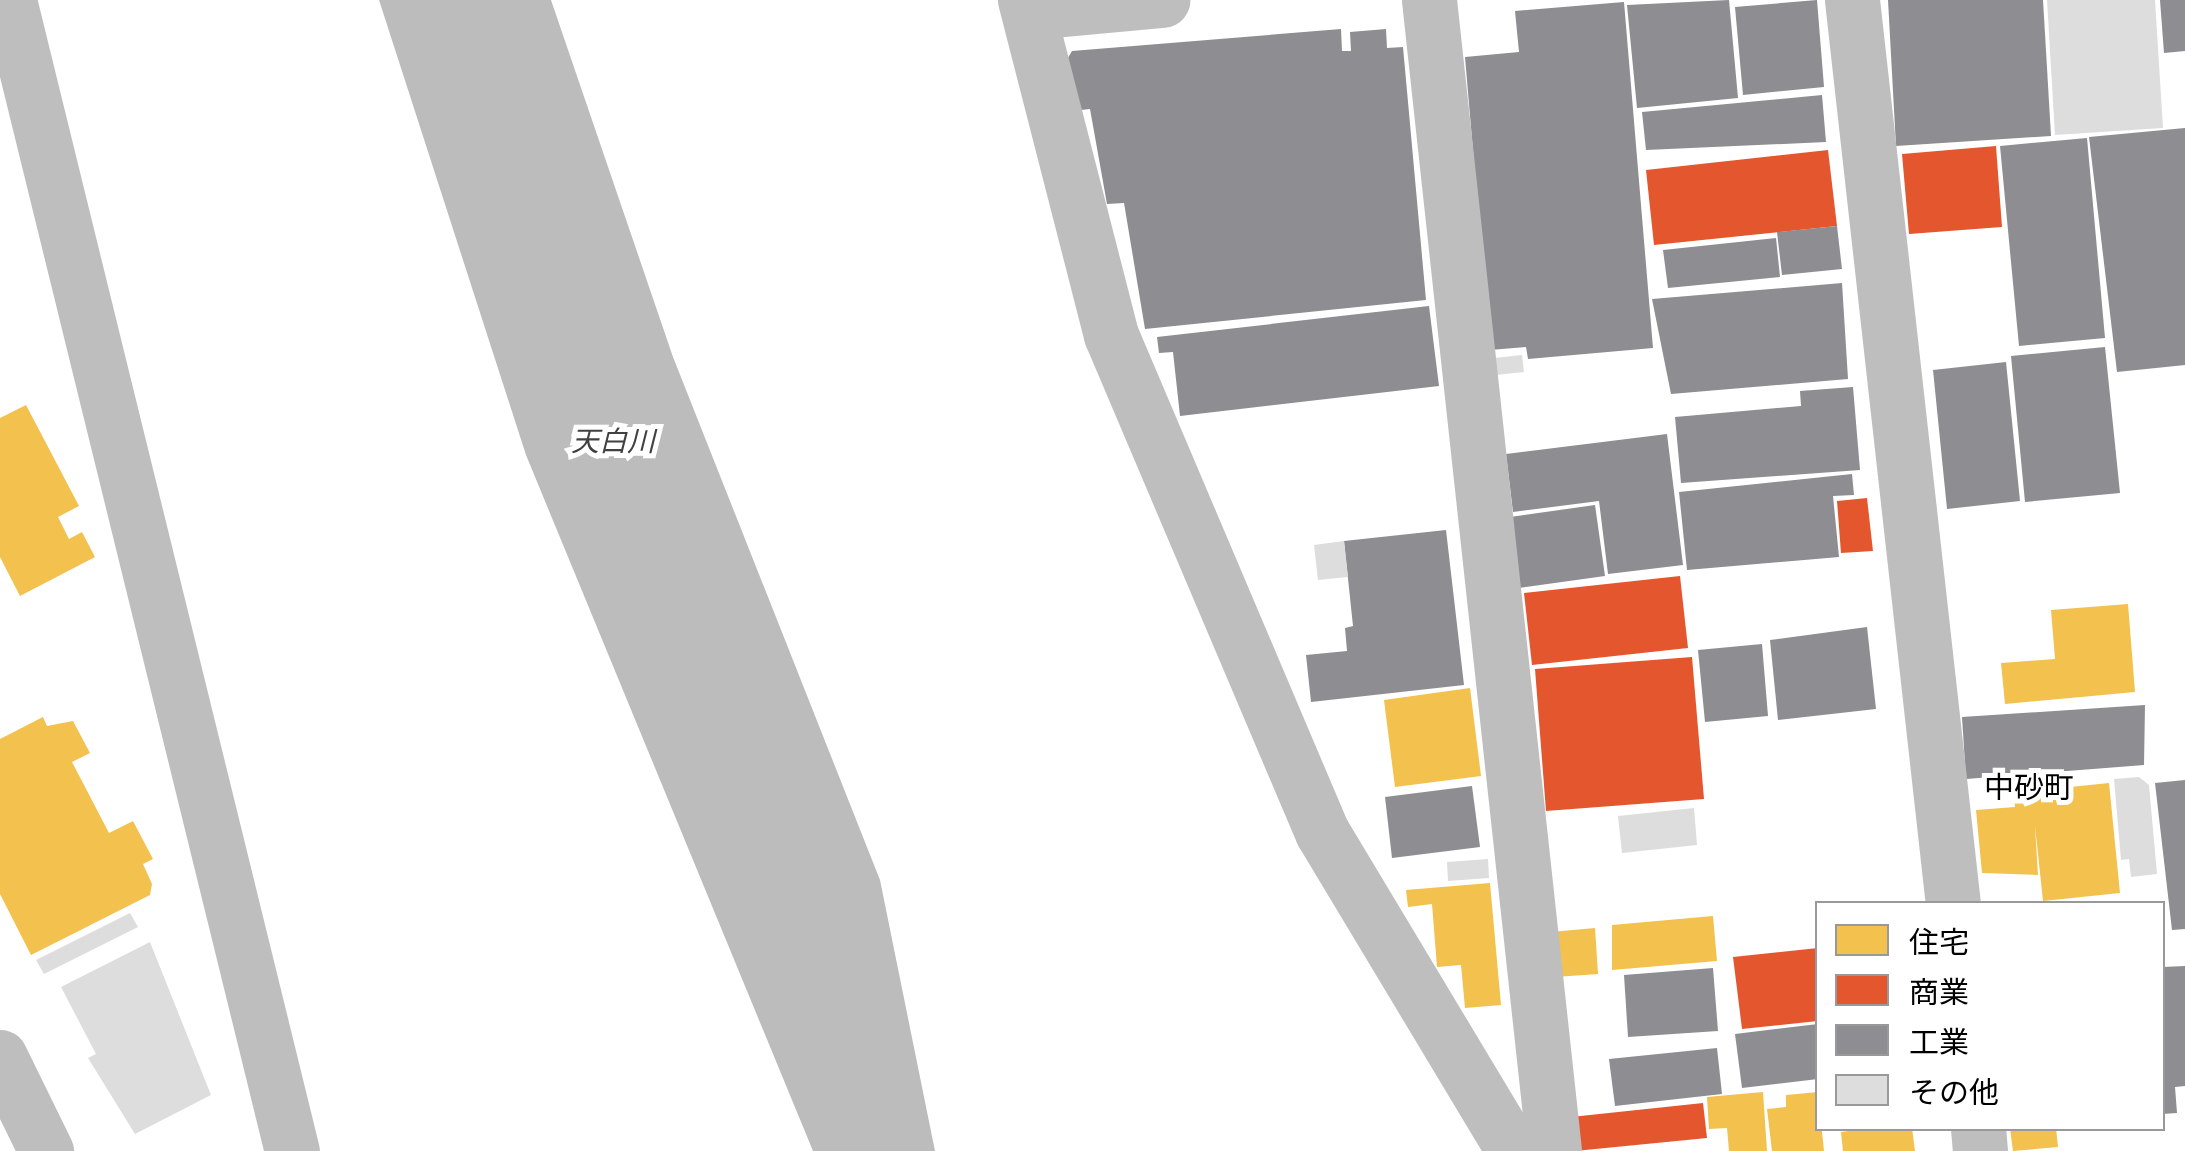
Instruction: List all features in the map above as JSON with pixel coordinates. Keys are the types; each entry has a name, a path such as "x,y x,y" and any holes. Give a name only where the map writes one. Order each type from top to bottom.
{"street":[{"path":"9,0 292,1151"},
{"path":"1162,0 1028,4 1110,335 1322,832 1514,1151"},
{"path":"1429,0 1554,1151"},
{"path":"1852,0 1952,901"},
{"path":"0,1057 46,1151"}],"water":[{"name":"天白川","path":"379,0 551,0 673,357 880,880 935,1151 813,1151 526,455"}],"building: 住宅":[{"path":"26,405 79,506 58,517 69,539 82,532 95,557 20,596 0,557 0,418"},
{"path":"2128,604 2135,692 2005,704 2001,663 2055,659 2051,610"},
{"path":"1470,688 1481,776 1395,787 1384,700"},
{"path":"43,717 47,726 73,721 90,753 72,762 109,833 133,821 153,859 143,864 152,884 150,895 31,955 0,894 0,739"},
{"path":"2109,783 2120,893 2043,901 2035,826 2038,875 1982,873 1976,810 2015,807 2014,795 2032,791"},
{"path":"1490,883 1501,1005 1465,1008 1461,965 1437,967 1432,904 1408,907 1406,890"},
{"path":"1713,916 1717,961 1612,970 1612,925"},
{"path":"1595,928 1598,974 1555,977 1551,932"},
{"path":"1763,1092 1767,1151 1729,1151 1727,1128 1709,1129 1707,1097"},
{"path":"1815,1092 1815,1131 1822,1131 1824,1151 1772,1151 1767,1109 1786,1107 1786,1095"},
{"path":"1912,1131 1915,1151 1843,1151 1841,1132"},
{"path":"2010,1131 2056,1131 2058,1147 2013,1151"}],"building: 商業":[{"path":"1996,146 2002,227 1909,234 1902,154"},
{"path":"1828,150 1837,226 1654,245 1646,170"},
{"path":"1867,498 1873,551 1841,553 1837,501"},
{"path":"1680,576 1688,648 1532,665 1524,593"},
{"path":"1692,657 1704,799 1546,811 1535,669"},
{"path":"1815,948 1815,1021 1742,1029 1733,957"},
{"path":"1703,1103 1707,1138 1575,1151 1571,1117"}],"building: 工業":[{"path":"1729,0 1738,98 1637,108 1627,5"},
{"path":"1817,0 1824,87 1743,95 1735,7"},
{"path":"1888,0 2043,0 2051,136 1896,146"},
{"path":"2160,0 2185,0 2185,51 2164,53"},
{"path":"1624,2 1653,348 1528,359 1526,347 1490,350 1465,57 1519,52 1515,11"},
{"path":"1341,29 1342,51 1351,51 1350,32 1386,29 1387,48 1403,47 1426,300 1145,329 1124,203 1107,204 1090,109 1072,111 1059,73 1072,51"},
{"path":"1822,95 1826,142 1646,150 1642,112"},
{"path":"2185,128 2185,365 2117,372 2089,137"},
{"path":"2087,138 2105,338 2019,346 2000,146"},
{"path":"1837,226 1842,269 1782,275 1777,232"},
{"path":"1776,238 1780,277 1668,288 1663,250"},
{"path":"1842,283 1848,379 1671,394 1652,299"},
{"path":"1429,306 1439,386 1180,416 1173,352 1159,353 1157,337"},
{"path":"2105,347 2120,493 2025,502 2011,356"},
{"path":"2006,362 2020,501 1947,509 1933,370"},
{"path":"1853,387 1860,470 1681,483 1675,417 1801,406 1800,391"},
{"path":"1667,434 1683,565 1608,574 1599,501 1513,512 1506,454"},
{"path":"1852,474 1854,495 1833,496 1839,557 1687,570 1679,492"},
{"path":"1595,505 1605,576 1519,588 1510,517"},
{"path":"1446,530 1464,685 1311,702 1306,655 1347,651 1345,628 1353,626 1344,541"},
{"path":"1867,627 1876,709 1778,720 1770,640"},
{"path":"1762,644 1768,716 1705,722 1698,650"},
{"path":"2145,705 2144,765 1966,779 1962,717"},
{"path":"2185,780 2185,929 2172,930 2155,783"},
{"path":"1472,786 1480,847 1392,858 1385,797"},
{"path":"2185,966 2185,1086 2175,1087 2177,1113 2165,1114 2165,967"},
{"path":"1713,968 1718,1031 1628,1037 1624,975"},
{"path":"1815,1024 1815,1079 1742,1088 1735,1034"},
{"path":"1717,1048 1722,1094 1615,1106 1609,1059"}],"building: その他":[{"path":"2047,0 2155,0 2163,128 2055,135"},
{"path":"1522,355 1524,372 1496,375 1494,358"},
{"path":"1344,541 1348,577 1318,580 1314,545"},
{"path":"2139,777 2149,785 2157,874 2131,877 2129,859 2121,860 2114,779"},
{"path":"1694,808 1697,845 1622,853 1618,816"},
{"path":"1488,859 1489,878 1448,881 1447,862"},
{"path":"130,913 138,927 44,974 36,960"},
{"path":"150,942 211,1095 135,1134 88,1058 96,1054 61,987"}],"district":[{"name":"中砂町","path":"2029,789"}]}
